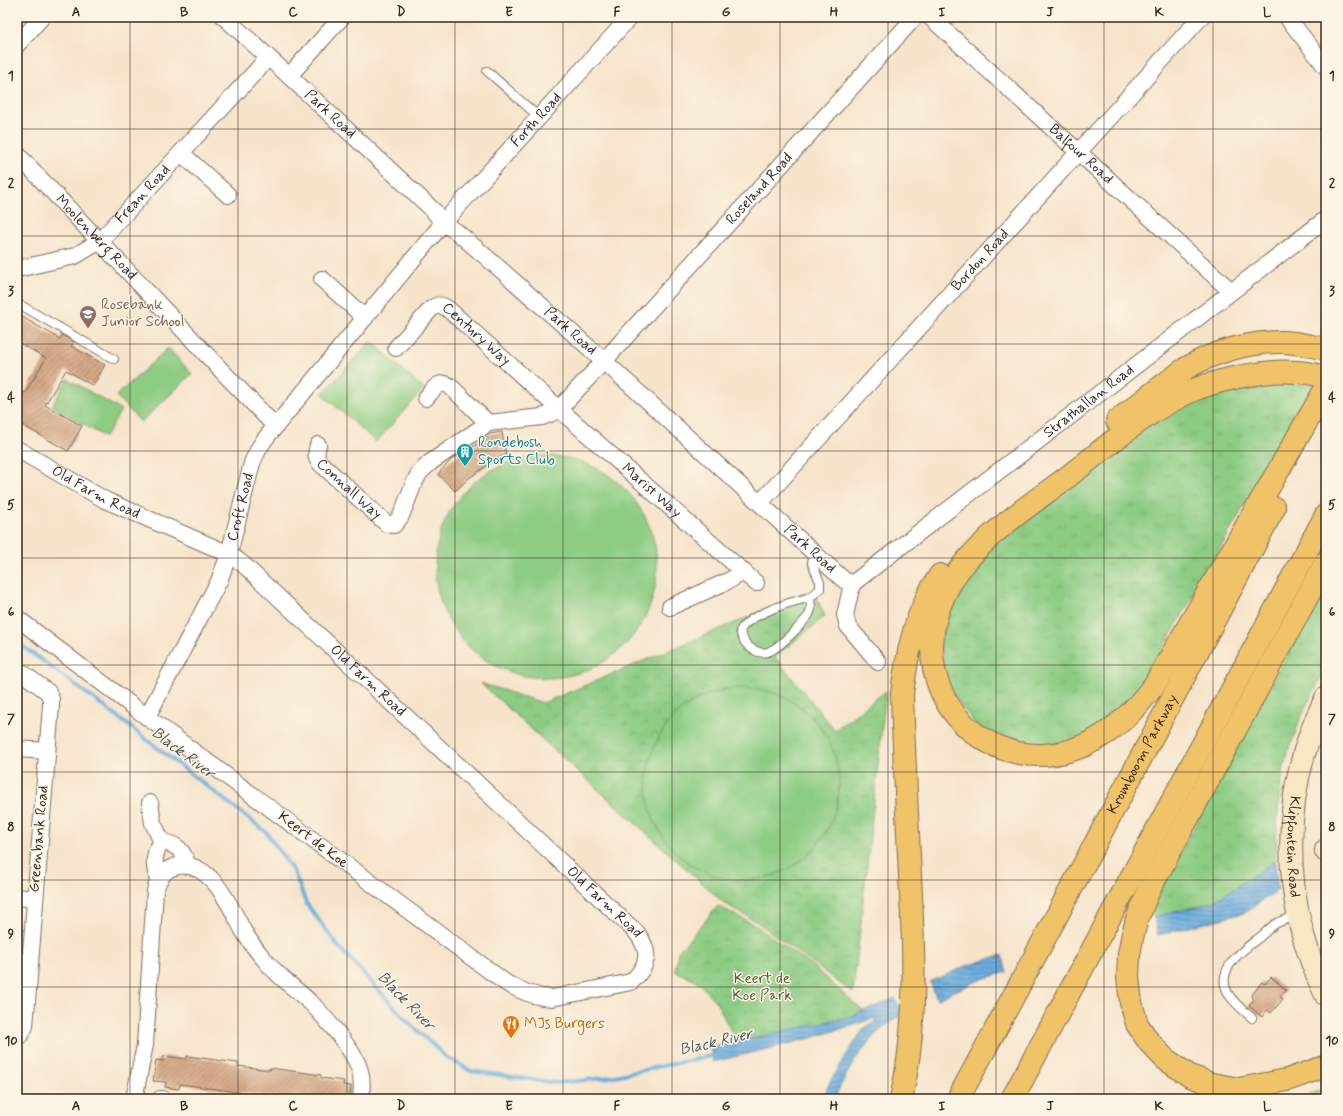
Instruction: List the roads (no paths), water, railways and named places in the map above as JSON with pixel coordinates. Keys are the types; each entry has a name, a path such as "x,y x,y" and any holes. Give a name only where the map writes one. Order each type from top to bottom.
{"highway":[{"path":"901,1099 910,1052 913,1026 914,975 902,694 907,656 914,628 925,601 939,577 979,527 1186,368 1209,357 1258,344 1282,342 1326,349"},
{"path":"1326,377 1297,371 1259,374 1217,382 1182,396 1164,405 1137,424 989,537 959,571 945,594 937,614 933,634 932,654 937,683 952,711 967,728 984,740 1006,750 1028,755 1052,754 1072,750 1093,741 1111,730 1141,702 1155,684 1319,416 1326,388"},
{"name":"Kromboom Parkway","path":"958,1099 1047,934 1319,416"},
{"path":"1012,1099 1326,515"},
{"path":"1326,562 1149,890 1137,919 1132,938 1129,955 1128,977 1131,1003 1137,1024 1149,1042 1165,1059 1190,1076 1212,1084 1239,1090 1287,1080 1326,1066"},
{"path":"1274,1099 1326,1081"}],"main road":[{"name":"Klipfontein Road","path":"1326,698 1319,711 1306,747 1298,779 1292,813 1291,848 1292,877 1298,916 1306,949 1326,995"}],"street":[{"path":"17,45 42,17"},
{"name":"Park Road","path":"224,17 432,210 442,223 457,232 500,269 604,361 844,580 852,584 845,615 848,626 878,662"},
{"path":"289,76 342,17"},
{"name":"Forth Road","path":"442,223 630,17"},
{"name":"Roseland Road","path":"558,409 604,361 915,17"},
{"name":"Balfour Road","path":"930,17 1231,291"},
{"name":"Bordon Road","path":"760,504 1201,17"},
{"path":"1287,17 1326,68"},
{"name":"Frean Road","path":"17,269 75,256 100,241 268,58"},
{"name":"Frean Road","path":"181,153 228,195"},
{"name":"Moolenberg Road","path":"17,154 275,426"},
{"name":"Strathallan Road","path":"852,584 1326,219"},
{"name":"Croft Road","path":"147,716 219,581 229,554 252,463 259,448 275,426 442,223"},
{"path":"322,279 365,318"},
{"name":"Century Way","path":"396,348 431,309 436,305 442,305 558,409"},
{"path":"426,398 436,387 446,383 488,423"},
{"name":"Connall Way","path":"318,445 316,459 320,464 387,524 394,525 401,516 414,484 425,467 488,423 542,417 558,409"},
{"name":"Marist Way","path":"558,409 756,582"},
{"name":"Old Farm Road","path":"17,450 105,500 229,554 256,575 637,934 644,943 646,964 631,982"},
{"path":"670,607 728,582 744,572"},
{"name":"Keert de Koe","path":"17,618 506,983 540,998 552,998 631,982"},
{"name":"Greenbank Road","path":"17,668 48,692 51,699 35,899 21,1032"},
{"path":"17,749 47,751"},
{"path":"150,803 152,823 162,842 173,845 179,849 184,854 188,866"},
{"path":"158,880 154,857 156,850 162,842"},
{"path":"134,1099 145,1045 155,891 158,880 164,873 173,867 183,865 203,872 212,881 225,898 245,934 267,962 280,977 322,1015 347,1046 357,1061 361,1074 361,1099"},
{"path":"17,897 35,899"}],"lane":[{"path":"487,71 539,117"},
{"path":"17,303 114,359"},
{"path":"810,597 811,609 809,615 775,648 765,652 758,652 746,645 740,631 745,624 779,607 810,597 817,592 821,586 812,564 814,552"},
{"path":"1252,1018 1240,1008 1228,993 1224,984 1226,973 1231,963 1238,955 1277,923 1298,916"}],"water":[{"path":"1275,861 1278,890 1244,913 1158,935 1154,917 1212,903"},
{"path":"1002,955 1007,972 982,979 937,999 930,982 966,966"},
{"path":"895,998 903,1014 881,1029 871,1039 848,1072 834,1099 822,1099 830,1082 863,1029 876,1021 874,1018 814,1037 713,1062 710,1047 849,1017"}],"waterway":[{"name":"Black River","path":"17,642 102,705 266,832 294,872 306,903 338,946 408,1022 446,1057 471,1071 556,1083 605,1078 716,1055"}],"place":[{"name":"Rosebank Junior School","path":"88,329"},
{"name":"Rondebosh Sports Club","path":"465,467"},
{"name":"MJs Burgers","path":"511,1039"}],"park label":[{"name":"Keert de Koe Park","path":"762,988"}]}
